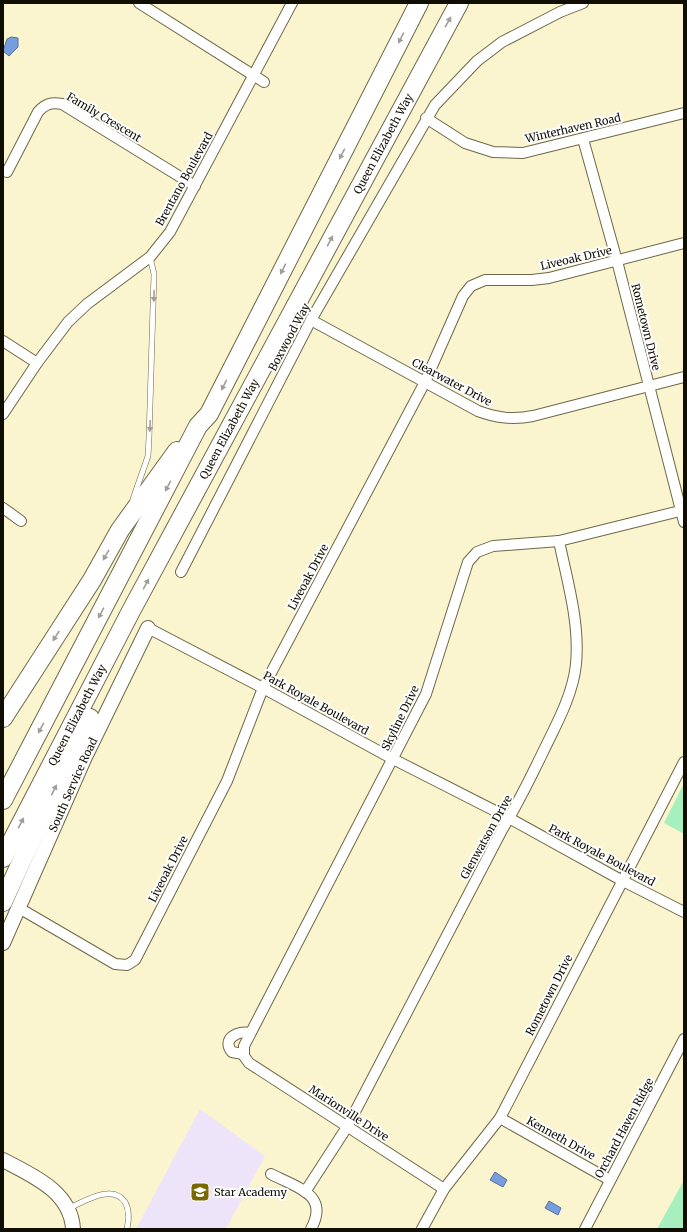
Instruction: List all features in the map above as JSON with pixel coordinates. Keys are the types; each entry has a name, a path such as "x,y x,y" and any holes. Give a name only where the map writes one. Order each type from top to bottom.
{"highway":[{"path":"3,718 92,580 120,530 170,460 209,414 419,3"},
{"name":"Queen Elizabeth Way","path":"3,858 131,612 459,3"},
{"path":"3,800 198,426"},
{"path":"11,905 53,792 109,680 131,612"}],"main road":[{"name":"South Service Road","path":"3,943 11,905 148,628"},
{"path":"3,1160 47,1184 68,1208 73,1229"}],"street":[{"path":"139,3 264,82"},
{"name":"Brentano Boulevard","path":"3,414 37,363 68,322 87,304 150,257 170,232 292,3"},
{"name":"Boxwood Way","path":"181,572 311,320 426,118 435,105 477,61 502,42 560,12 583,3"},
{"name":"Family Crescent","path":"7,172 38,112 43,106 50,103 56,103 62,104 195,186"},
{"name":"Winterhaven Road","path":"426,118 466,143 493,152 523,153 684,113"},
{"name":"Rometown Drive","path":"583,139 617,261 648,386 683,511 684,522"},
{"name":"Liveoak Drive","path":"11,905 115,964 127,965 135,960 227,781 263,688 425,382 463,296 468,289 476,284 490,279 541,279 684,243"},
{"name":"Clearwater Drive","path":"311,320 478,411 501,418 533,416 684,376"},
{"path":"3,341 37,363"},
{"path":"3,508 21,521"},
{"name":"Skyline Drive","path":"244,1055 244,1046 250,1033 426,694 468,562 477,552 493,546 559,541 683,511"},
{"name":"Glenwatson Drive","path":"305,1192 347,1126 509,818 563,711 576,665 575,623 559,541"},
{"name":"Park Royale Boulevard","path":"148,628 263,688 393,759 509,818 621,880 684,912"},
{"name":"Rometown Drive","path":"422,1229 444,1189 500,1118 621,880 684,762"},
{"path":"244,1055 232,1052 229,1047 229,1040 233,1035 240,1032 250,1033"},
{"name":"Orchard Haven Ridge","path":"585,1229 684,1039"},
{"name":"Marionville Drive","path":"244,1055 252,1065 444,1189"},
{"name":"Kenneth Drive","path":"500,1118 610,1180"},
{"path":"272,1174 314,1198 318,1205 318,1216 311,1229"}],"lane":[{"path":"120,530 148,456 154,274 150,257"},
{"path":"68,1208 101,1194 116,1195 123,1199 128,1207 129,1219 127,1229"}],"shaded area":[{"name":"Star Academy","path":"200,1109 265,1156 226,1229 136,1229"}],"green space":[{"path":"684,783 684,834 664,823"},
{"path":"684,1180 684,1229 657,1229"}],"water":[{"path":"11,37 18,38 18,47 9,56 3,51 7,39"},
{"path":"495,1172 507,1180 503,1187 490,1180"},
{"path":"549,1201 561,1208 558,1215 545,1208"}],"place":[{"name":"Star Academy","path":"200,1192"}]}
